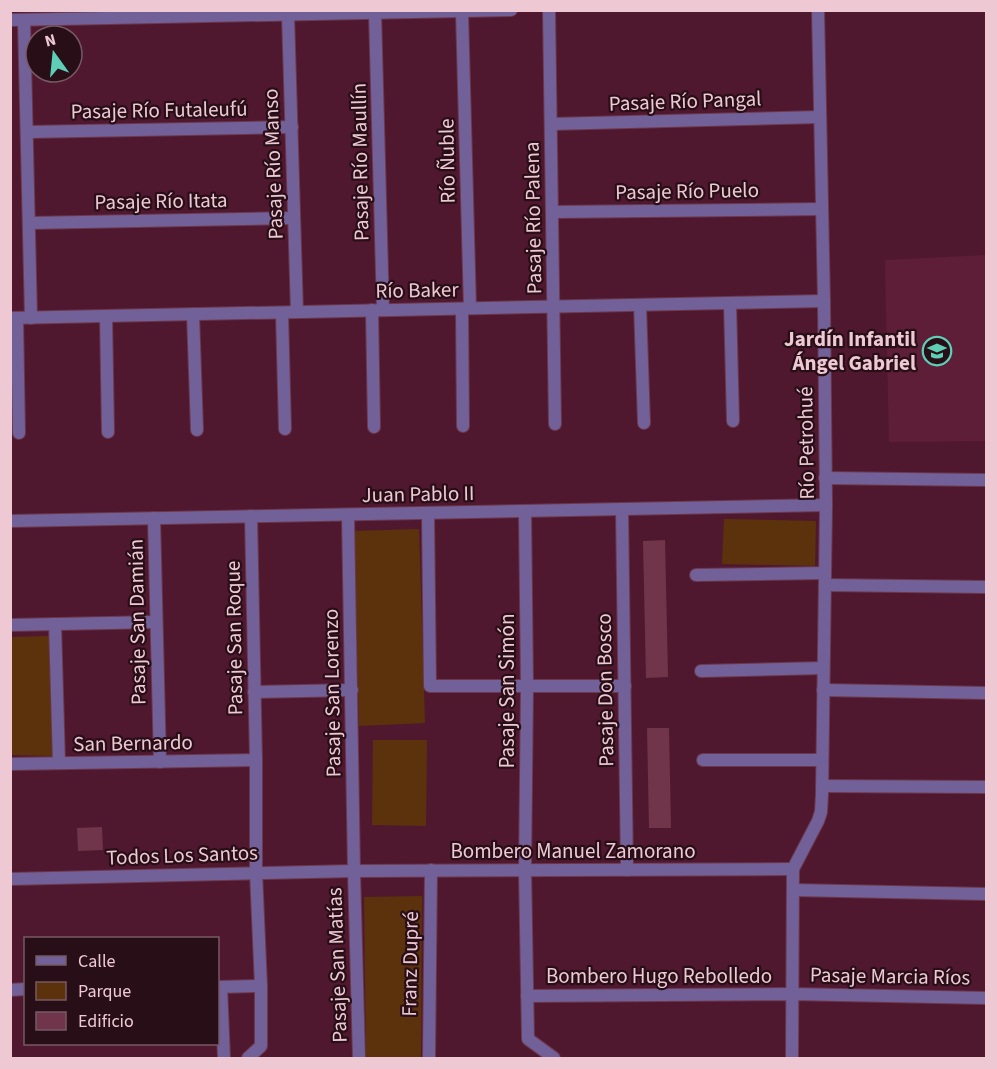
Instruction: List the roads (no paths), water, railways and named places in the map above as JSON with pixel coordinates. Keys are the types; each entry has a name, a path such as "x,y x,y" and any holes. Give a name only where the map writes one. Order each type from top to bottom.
{"street":[{"path":"10,20 24,20 44,15 272,13 288,15 511,10"},
{"name":"Pasaje Río Palena","path":"549,10 555,424"},
{"name":"Río Petrohué","path":"793,869 818,821 822,802 826,505 818,10"},
{"name":"Río Ñuble","path":"462,12 466,309 464,426"},
{"name":"Pasaje Río Maullín","path":"374,427 377,310 375,13"},
{"name":"Pasaje Río Manso","path":"288,15 297,312"},
{"path":"24,20 31,318"},
{"name":"Pasaje Río Pangal","path":"551,124 820,117"},
{"name":"Pasaje Río Futaleufú","path":"27,132 292,127"},
{"name":"Pasaje Río Puelo","path":"552,212 822,208"},
{"name":"Pasaje Río Itata","path":"29,223 294,218"},
{"name":"Río Baker","path":"14,318 824,301"},
{"path":"730,303 733,421"},
{"path":"640,305 644,423"},
{"path":"282,313 285,429"},
{"path":"193,314 197,430"},
{"path":"106,316 108,432"},
{"path":"14,318 19,433"},
{"path":"825,478 987,480"},
{"name":"Juan Pablo II","path":"10,521 826,505"},
{"name":"Pasaje Don Bosco","path":"622,509 627,870"},
{"name":"Pasaje San Simón","path":"525,511 527,686 525,870 528,1039 549,1057"},
{"path":"428,513 430,686 624,686"},
{"name":"Pasaje San Lorenzo","path":"348,514 354,871"},
{"name":"Pasaje San Roque","path":"248,1059 261,1046 251,516"},
{"name":"Pasaje San Damián","path":"154,518 159,762"},
{"path":"696,575 987,587"},
{"path":"10,625 156,621"},
{"path":"55,624 59,764"},
{"path":"701,671 823,668"},
{"path":"254,692 352,690"},
{"path":"823,690 987,693"},
{"name":"San Bernardo","path":"10,764 256,760"},
{"path":"703,760 822,760"},
{"path":"822,786 987,787"},
{"path":"792,1059 793,869"},
{"name":"Bombero Manuel Zamorano","path":"354,871 793,869"},
{"name":"Franz Dupré","path":"429,1059 431,870"},
{"name":"Todos Los Santos","path":"10,879 354,871"},
{"name":"Pasaje San Matías","path":"354,871 359,1059"},
{"path":"792,890 987,894"},
{"path":"224,1059 219,987 261,986"},
{"name":"Bombero Hugo Rebolledo","path":"527,996 792,994"},
{"name":"Pasaje Marcia Ríos","path":"792,994 987,998"}],"place":[{"name":"Jardín Infantil Ángel Gabriel","path":"937,351"}]}
